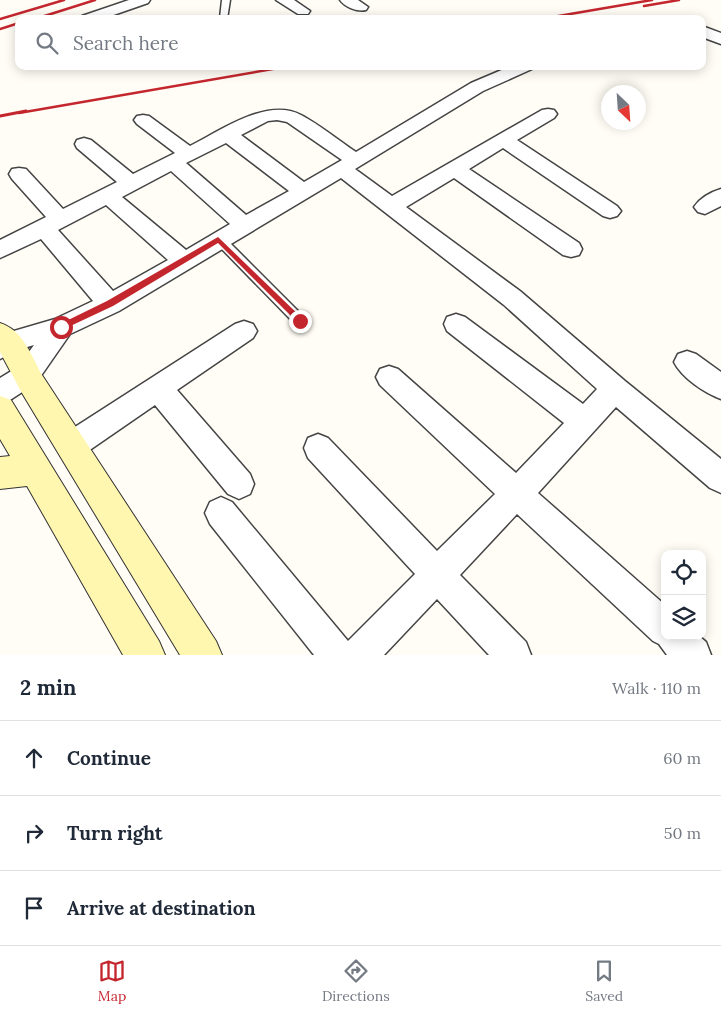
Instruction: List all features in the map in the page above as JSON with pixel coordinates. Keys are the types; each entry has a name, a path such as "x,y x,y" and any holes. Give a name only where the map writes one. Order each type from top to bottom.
{"street":[{"path":"99,15 143,0"},
{"path":"283,0 303,11"},
{"path":"347,0 361,7"},
{"path":"708,26 721,32"},
{"path":"708,26 721,39"},
{"path":"202,655 71,446 14,383 3,341 61,327 110,304 218,239 303,192 477,87 517,70"},
{"path":"391,206 548,114"},
{"path":"0,250 264,116 293,118 348,164 391,206 512,298 615,389 720,475"},
{"path":"143,120 244,224"},
{"path":"227,134 303,192"},
{"path":"504,140 610,211"},
{"path":"84,144 131,183"},
{"path":"455,168 571,248"},
{"path":"19,174 110,304"},
{"path":"107,195 183,260"},
{"path":"456,324 585,422"},
{"path":"14,383 61,327"},
{"path":"71,446 244,331"},
{"path":"687,362 721,387"},
{"path":"389,377 661,625"},
{"path":"158,388 239,484"},
{"path":"359,655 517,493 615,389"},
{"path":"0,410 145,655"},
{"path":"318,448 513,655"},
{"path":"0,473 36,470"},
{"path":"221,513 337,655"},
{"path":"677,640 693,655"}],"lane":[{"path":"224,15 226,0"},
{"path":"218,239 300,321"}],"railway":[{"path":"0,19 64,0"},
{"path":"48,15 95,0"},
{"path":"564,15 652,0"},
{"path":"644,6 679,0"},
{"path":"0,29 15,24"},
{"path":"19,113 267,70"},
{"path":"0,116 26,111"}],"route":[{"path":"61,327 110,304 218,239 300,321"}]}
